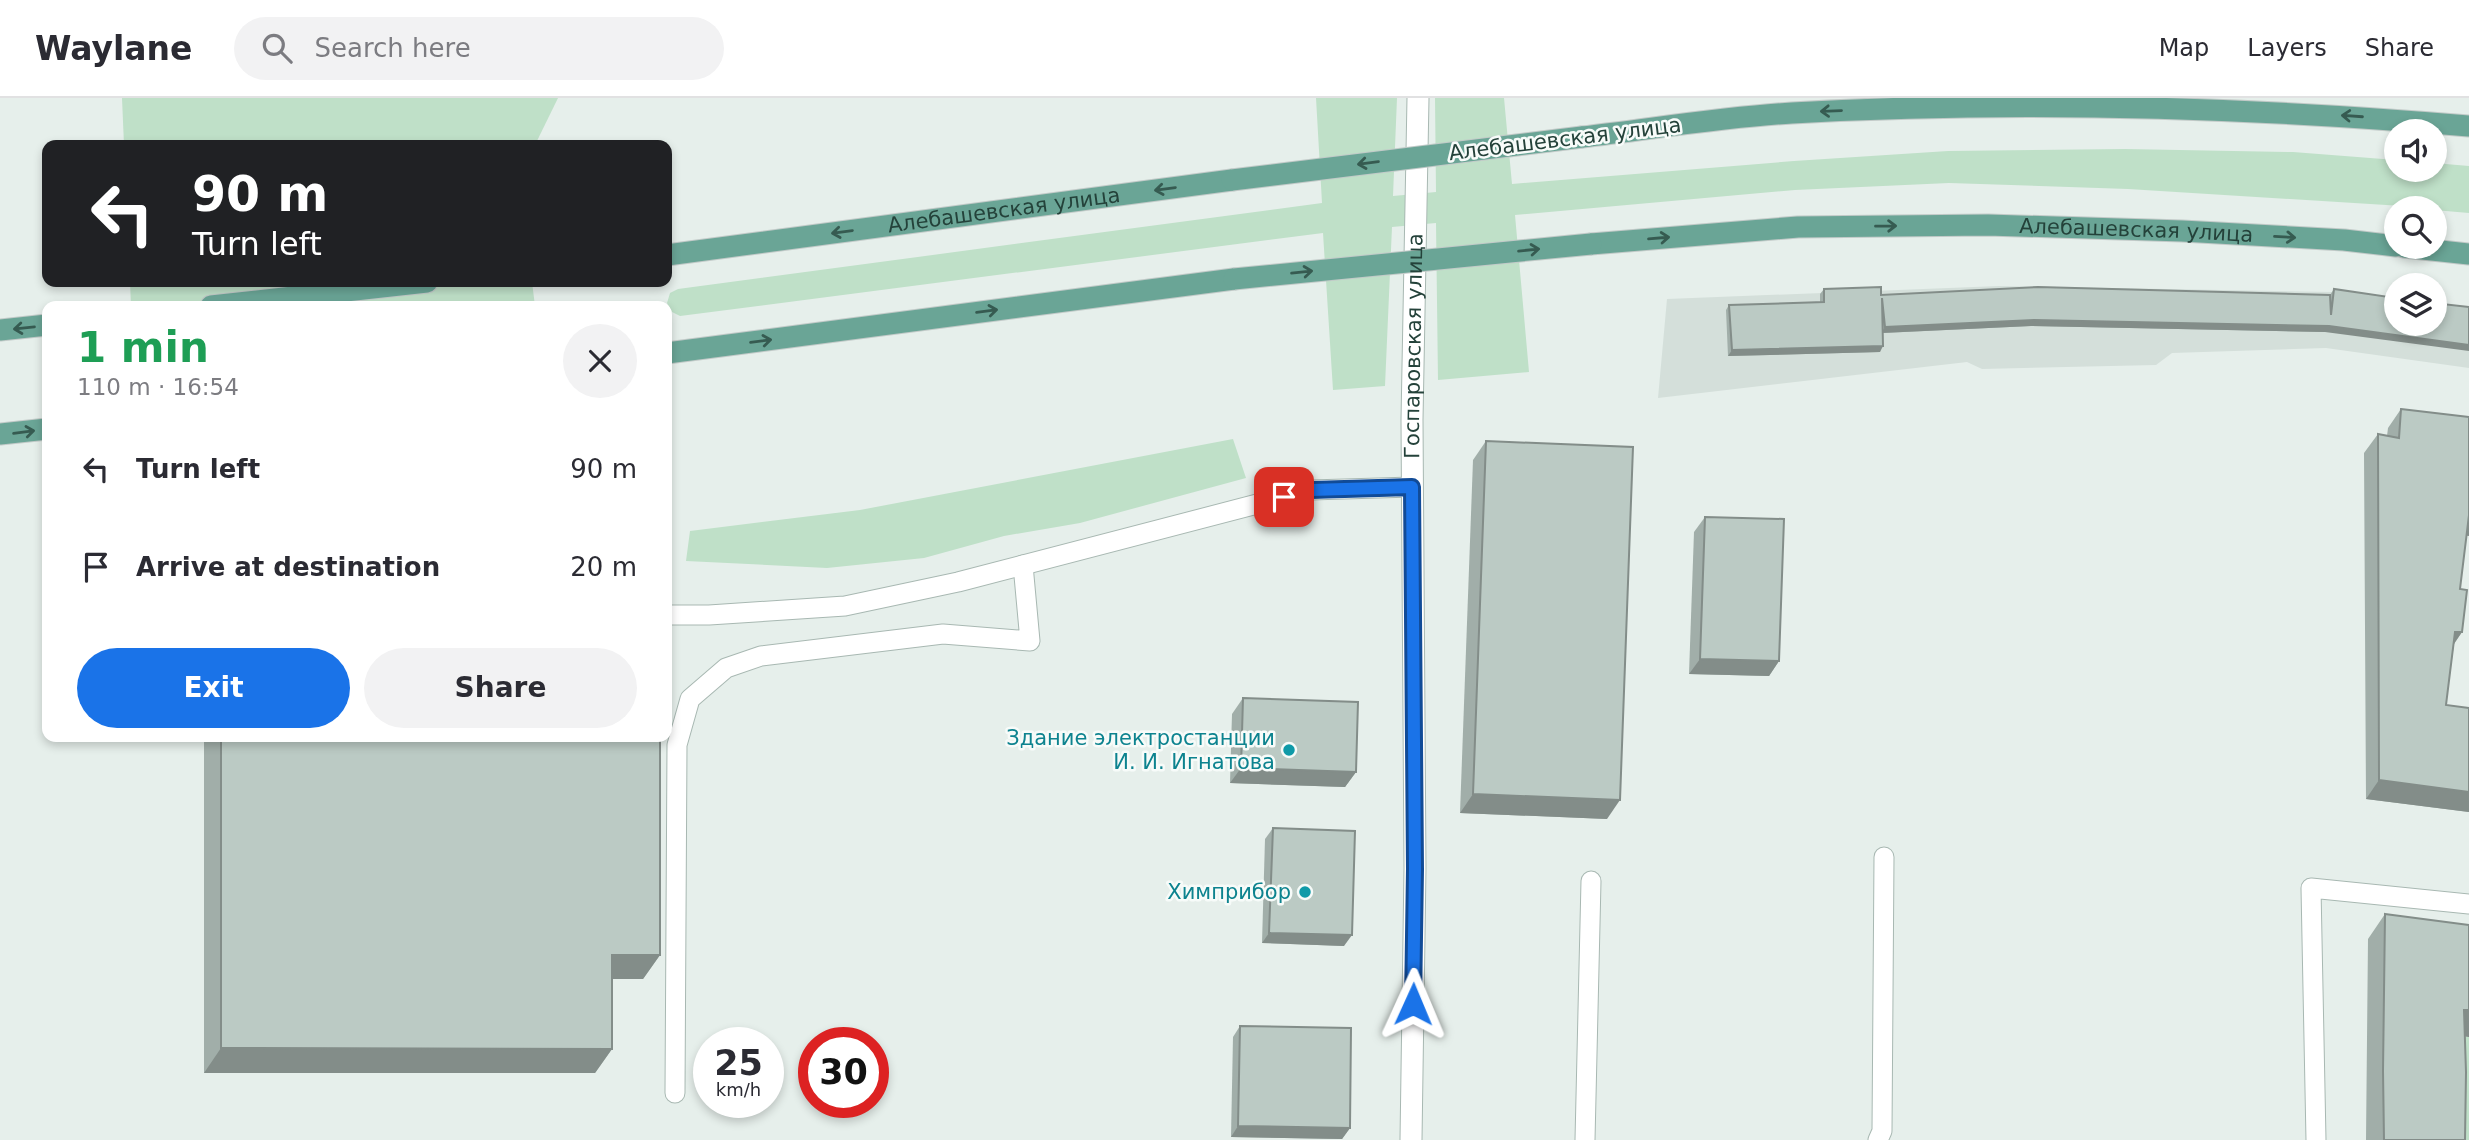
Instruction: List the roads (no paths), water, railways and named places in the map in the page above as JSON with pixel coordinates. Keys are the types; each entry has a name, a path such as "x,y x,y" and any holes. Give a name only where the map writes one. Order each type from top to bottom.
{"main road":[{"name":"Алебашевская улица","path":"674,254 1232,180 1790,113 1982,102 2356,116 2469,126"},
{"name":"Алебашевская улица","path":"672,352 1234,279 1798,227 1988,225 2182,231 2384,245"},
{"path":"2447,252 2469,254"},
{"path":"256,301 382,287"},
{"path":"0,330 42,326"},
{"path":"0,435 42,430"}],"street":[{"name":"Госпаровская улица","path":"1411,1140 1415,869 1412,487 1418,98"}],"lane":[{"path":"672,615 845,606 958,582 1311,490 1412,487"},
{"path":"675,1093 677,745 690,699 726,668 761,656 943,635 1030,641 1023,565"},
{"path":"1878,1140 1882,1130 1884,857"},
{"path":"1585,1140 1591,881"},
{"path":"2316,1140 2311,888 2469,904"}],"place":[{"name":"Здание электростанции И. И. Игнатова","path":"1289,750"},
{"name":"Химприбор","path":"1305,892"}]}
